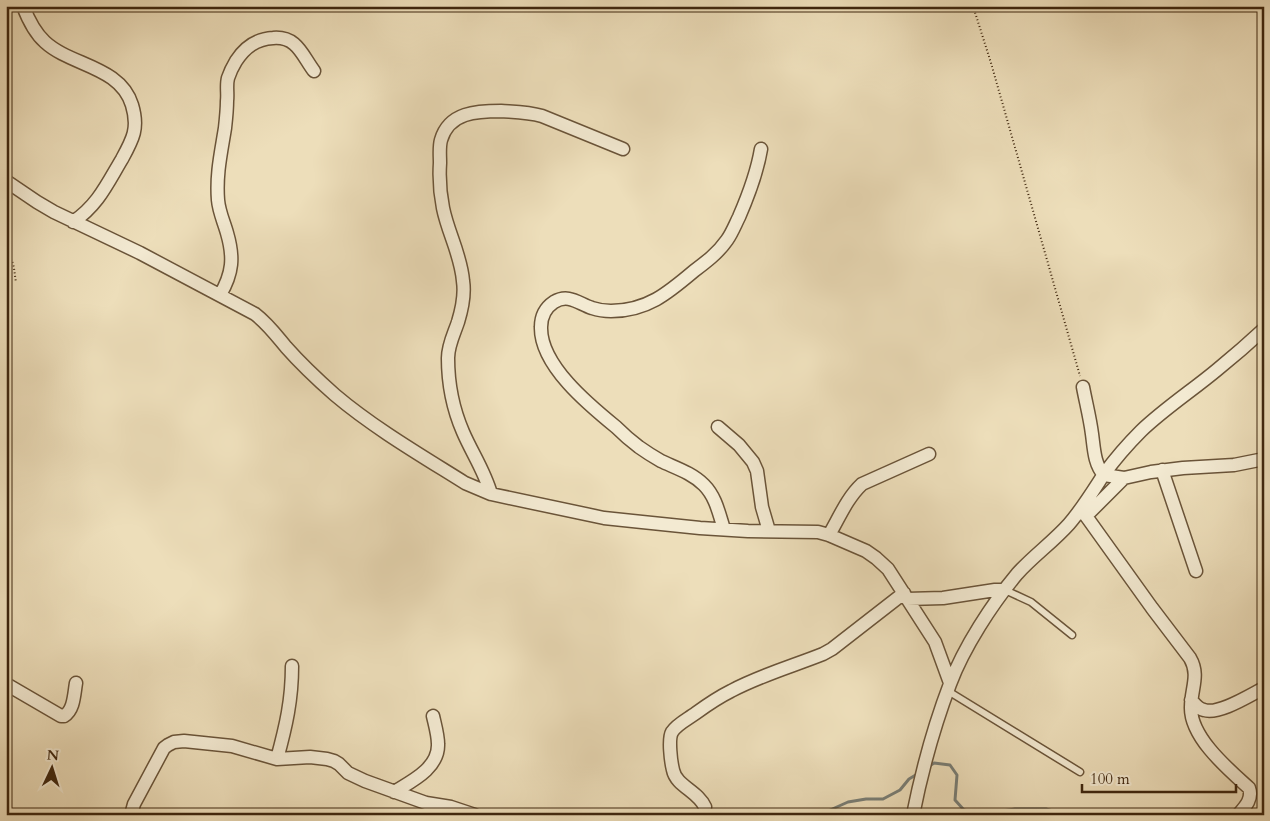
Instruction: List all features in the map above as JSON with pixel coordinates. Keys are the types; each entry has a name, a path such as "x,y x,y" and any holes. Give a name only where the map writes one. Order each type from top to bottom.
{"street":[{"path":"24,7 34,28 45,42 65,55 111,78 125,91 134,110 136,127 129,146 98,199 84,214 73,222"},
{"path":"220,295 229,277 232,261 227,233 220,213 217,178 226,113 228,81 232,68 241,52 247,46 267,38 277,37 297,45 314,71"},
{"path":"491,494 485,476 458,420 450,384 449,345 459,319 464,282 440,193 441,140 450,124 470,113 482,111 520,112 542,116 623,149"},
{"path":"724,529 714,499 703,484 694,477 638,446 591,407 559,372 545,349 541,338 541,320 549,306 562,298 570,298 592,308 613,311 646,305 657,300 675,287 716,254 728,239 744,207 755,178 761,149"},
{"path":"6,181 37,202 73,222 111,239 245,308 263,320 310,371 366,419 465,482 491,494 604,518 724,529 818,532 866,551 888,569 936,642 949,687"},
{"path":"1083,513 1104,475 1124,449 1173,404 1218,369 1264,329"},
{"path":"1083,387 1095,457 1104,475 1124,478 1162,470 1234,465 1264,459"},
{"path":"718,427 739,445 753,462 757,471 762,507 769,531"},
{"path":"829,535 854,491 862,484 929,454"},
{"path":"1162,470 1196,570"},
{"path":"913,815 925,762 949,687 982,623 1016,575 1034,556 1124,478"},
{"path":"1083,513 1194,664 1195,675 1191,715 1199,735 1216,756 1249,788 1249,799 1238,815"},
{"path":"704,807 699,798 679,781 673,770 670,738 673,731 679,725 730,691 755,679 832,649 905,596 943,598 1005,590"},
{"path":"277,759 289,710 292,666"},
{"path":"6,684 61,716 66,716 71,708 76,683"},
{"path":"1191,700 1200,709 1209,711 1223,708 1264,688"},
{"path":"394,792 426,771 431,764 438,744 433,716"},
{"path":"130,815 164,748 174,742 184,741 232,746 277,759 310,757 327,759 339,764 343,770 353,777 426,803 451,807 475,815"}],"lane":[{"path":"1005,590 1031,602 1072,635"},
{"path":"949,687 1080,772"}],"path":[{"path":"973,6 991,62 1083,387"},
{"path":"6,254 12,260 16,282"}],"waterway":[{"path":"928,767 934,763 950,765 957,775 955,800 964,810 983,814 1015,809 1046,809 1066,815"},
{"path":"819,815 848,802 883,799 900,790 909,779 919,773"}]}
